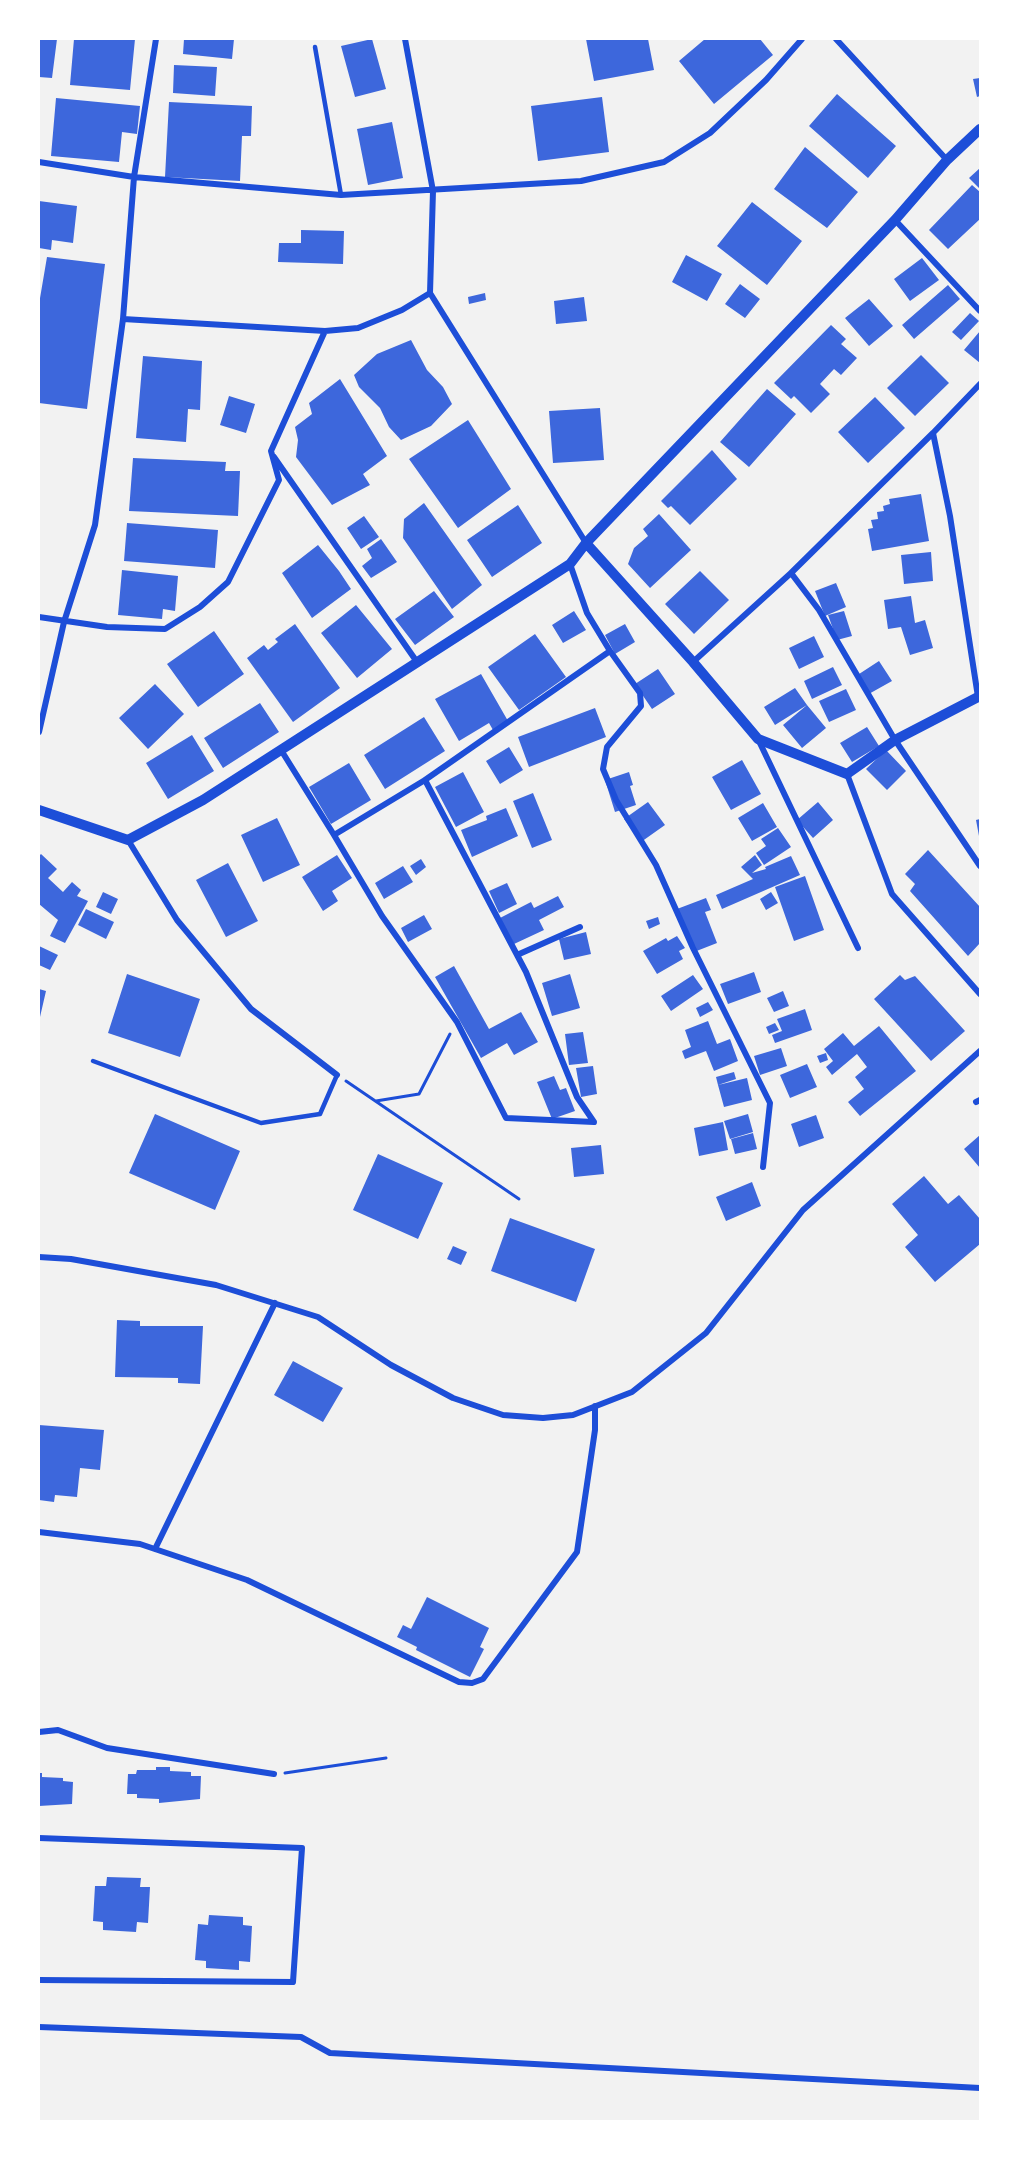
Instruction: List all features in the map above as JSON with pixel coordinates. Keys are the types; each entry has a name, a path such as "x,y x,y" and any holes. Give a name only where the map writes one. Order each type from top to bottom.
{"street":[{"path":"39,732 64,622 95,525 123,320 134,177 156,39"},
{"path":"405,39 433,191 430,293 586,543 693,662 758,739 858,948"},
{"path":"39,162 134,177 341,195 581,181 664,162 710,133 766,80 802,39"},
{"path":"837,39 947,160"},
{"path":"128,840 203,800 570,564 586,543 895,220 947,160 980,129"},
{"path":"895,220 980,311"},
{"path":"123,320 325,331 358,328 402,310 430,293"},
{"path":"39,617 64,622 165,629 200,607 228,582 279,480 271,451 325,331"},
{"path":"693,662 791,573 980,384"},
{"path":"847,774 895,740 979,696 950,516 933,433"},
{"path":"271,451 417,662"},
{"path":"570,564 587,613 610,651 640,693 641,706 607,747 603,769 616,800 656,865 693,948 770,1103 763,1167"},
{"path":"791,573 819,610 895,740 980,866"},
{"path":"334,836 425,780 610,651"},
{"path":"758,739 847,774 892,894 980,994"},
{"path":"281,750 382,916 456,1022 506,1118 594,1122 577,1097 517,955 425,780"},
{"path":"39,810 128,840 177,920 251,1009 337,1075"},
{"path":"517,955 580,927"},
{"path":"39,1257 71,1259 216,1285 318,1317 401,1371 453,1398 503,1415 543,1418 573,1415 633,1392 706,1333 803,1210 980,1051"},
{"path":"155,1549 275,1303"},
{"path":"39,1532 90,1537 155,1549 247,1580 459,1682 472,1683 483,1679 577,1552 595,1430 595,1406"},
{"path":"39,1732 58,1730 107,1748 274,1774"},
{"path":"39,1838 302,1848 293,1982 39,1980"},
{"path":"39,2027 301,2037 330,2053 980,2088"}],"lane":[{"path":"315,47 341,195"},
{"path":"93,1061 261,1123 320,1113 337,1075"}],"path":[{"path":"375,1101 419,1094 456,1022"},
{"path":"337,1075 519,1199"},
{"path":"274,1774 386,1758"}],"building":[{"path":"39,39 57,39 52,78 39,77"},
{"path":"74,39 135,39 130,90 70,85"},
{"path":"184,39 234,39 232,59 183,54"},
{"path":"372,39 386,89 355,97 341,46"},
{"path":"586,39 648,39 654,70 594,81"},
{"path":"705,39 760,39 773,55 714,104 679,61"},
{"path":"174,65 217,67 215,96 173,93"},
{"path":"980,78 980,96 977,97 973,79"},
{"path":"837,94 896,146 868,178 809,126"},
{"path":"602,97 609,152 538,161 531,106"},
{"path":"56,98 140,106 137,134 122,132 119,162 51,156"},
{"path":"169,102 252,106 251,136 242,136 240,181 165,177"},
{"path":"392,122 403,178 368,185 357,129"},
{"path":"805,147 858,192 827,228 774,189"},
{"path":"980,168 980,189 969,178"},
{"path":"972,185 980,192 980,219 948,249 929,230"},
{"path":"39,201 77,206 73,243 52,240 51,250 39,248"},
{"path":"752,202 802,241 767,285 717,246"},
{"path":"301,230 344,231 343,264 278,262 279,243 301,243"},
{"path":"686,255 722,274 707,301 672,282"},
{"path":"47,257 105,264 87,409 39,403 39,304"},
{"path":"922,258 939,280 910,301 894,279"},
{"path":"740,284 760,299 745,318 725,304"},
{"path":"948,285 960,299 914,339 902,325"},
{"path":"485,293 486,300 469,304 468,297"},
{"path":"584,297 587,321 556,324 554,301"},
{"path":"869,299 893,326 869,346 845,318"},
{"path":"970,313 979,321 961,340 952,332"},
{"path":"831,325 846,339 841,344 857,358 841,375 834,369 820,384 830,394 811,413 794,396 791,399 774,383"},
{"path":"980,331 980,363 964,350"},
{"path":"411,340 427,370 443,387 452,404 431,426 401,440 389,427 380,408 359,387 354,375 377,354"},
{"path":"921,355 949,383 915,416 887,388"},
{"path":"143,356 202,361 200,410 188,409 186,442 136,438"},
{"path":"340,379 387,456 363,474 370,485 332,505 296,457 298,440 295,427 312,414 309,403"},
{"path":"767,389 796,414 749,467 720,442"},
{"path":"229,396 255,404 246,433 220,425"},
{"path":"875,397 905,428 868,463 838,432"},
{"path":"600,408 604,460 553,463 549,411"},
{"path":"468,420 511,489 458,528 409,459"},
{"path":"712,450 737,479 690,525 671,506 668,508 661,501"},
{"path":"133,458 226,462 225,471 240,471 238,516 129,511"},
{"path":"921,494 929,541 872,551 868,529 873,528 871,520 878,519 877,512 884,511 883,506 890,504 889,499"},
{"path":"424,503 482,585 452,609 403,538 404,519"},
{"path":"518,505 542,543 492,577 467,540"},
{"path":"659,514 691,550 650,588 628,564 634,548 648,536 643,529"},
{"path":"364,516 379,537 361,549 347,528"},
{"path":"127,523 218,530 215,568 124,561"},
{"path":"381,539 397,562 371,578 362,566 372,558 367,549"},
{"path":"318,545 351,589 312,618 282,573"},
{"path":"931,552 933,581 904,584 901,555"},
{"path":"122,570 178,576 175,611 163,609 162,619 118,615"},
{"path":"700,571 729,600 694,634 665,604"},
{"path":"836,583 846,607 825,616 815,591"},
{"path":"434,591 454,617 415,645 395,619"},
{"path":"911,596 915,623 925,620 933,648 910,655 901,627 888,629 884,600"},
{"path":"356,605 392,649 357,678 321,633"},
{"path":"574,611 586,630 563,643 552,625"},
{"path":"844,611 852,636 837,640 828,615"},
{"path":"295,624 340,688 293,722 247,658 264,645 268,650 278,642 275,639"},
{"path":"625,624 635,642 615,654 605,635"},
{"path":"214,631 244,674 198,707 167,664"},
{"path":"535,634 566,677 519,710 488,667"},
{"path":"814,636 824,657 799,669 789,648"},
{"path":"879,661 892,681 867,695 856,676"},
{"path":"833,667 842,685 812,699 804,681"},
{"path":"658,669 675,694 652,709 635,684"},
{"path":"481,674 508,721 493,730 489,723 459,741 435,699"},
{"path":"155,684 184,714 148,749 119,718"},
{"path":"795,688 807,705 775,725 764,707"},
{"path":"846,689 856,710 829,722 819,701"},
{"path":"260,703 279,732 223,768 204,738"},
{"path":"807,705 826,728 802,748 783,725"},
{"path":"595,708 606,737 529,767 518,737"},
{"path":"424,717 445,751 385,789 364,755"},
{"path":"867,727 879,746 852,762 840,743"},
{"path":"192,735 214,771 168,799 146,763"},
{"path":"509,747 523,770 500,784 486,761"},
{"path":"886,750 906,771 887,790 866,769"},
{"path":"742,760 761,794 731,810 712,777"},
{"path":"349,763 371,800 331,824 309,787"},
{"path":"463,772 484,812 456,827 435,787"},
{"path":"629,772 633,785 630,786 636,805 615,812 605,780"},
{"path":"533,793 552,840 532,848 513,801"},
{"path":"648,802 665,825 641,842 624,819"},
{"path":"818,802 833,820 813,838 797,820"},
{"path":"763,803 777,827 752,841 738,818"},
{"path":"506,808 518,836 472,857 461,830 487,820 486,816"},
{"path":"277,818 300,865 263,882 241,835"},
{"path":"980,819 980,836 979,836 976,820"},
{"path":"778,828 791,847 764,865 756,853 766,846 761,839"},
{"path":"928,850 980,907 980,943 968,956 910,891 915,884 905,874"},
{"path":"41,854 57,869 48,878 63,892 72,882 81,890 77,896 88,901 65,943 50,936 58,920 39,904 39,856"},
{"path":"337,855 352,878 332,891 338,901 323,911 302,877"},
{"path":"755,855 762,865 752,873 766,869 765,867 791,856 800,875 722,909 716,895 753,879 741,867"},
{"path":"421,859 426,867 416,875 410,866"},
{"path":"228,863 258,921 226,937 196,880"},
{"path":"403,866 413,882 384,899 375,883"},
{"path":"805,876 824,930 794,941 775,887"},
{"path":"507,883 517,904 499,913 489,891"},
{"path":"103,892 118,899 111,914 96,907"},
{"path":"771,892 778,903 766,910 760,899"},
{"path":"558,896 564,907 539,920 544,930 514,944 500,918 531,902 534,908"},
{"path":"706,898 711,910 705,912 717,943 694,952 677,909"},
{"path":"86,909 114,922 106,939 78,925"},
{"path":"424,915 432,929 408,942 401,928"},
{"path":"658,917 660,924 649,929 646,921"},
{"path":"586,932 591,954 564,960 559,939"},
{"path":"677,936 685,948 679,951 683,959 657,974 643,951 666,938 668,941"},
{"path":"39,946 58,955 50,970 39,965"},
{"path":"454,966 489,1029 521,1012 538,1042 514,1055 507,1043 481,1058 435,977"},
{"path":"754,972 761,992 728,1004 720,984"},
{"path":"127,974 200,999 180,1057 108,1033"},
{"path":"570,974 580,1008 552,1016 542,983"},
{"path":"693,975 703,989 671,1011 661,996"},
{"path":"900,975 905,980 915,976 965,1031 931,1061 874,999"},
{"path":"39,989 46,991 40,1017 39,1017"},
{"path":"783,991 789,1006 774,1012 767,998"},
{"path":"708,1002 713,1010 700,1017 696,1008"},
{"path":"805,1009 812,1030 775,1043 772,1035 782,1031 777,1019"},
{"path":"708,1021 717,1044 730,1039 738,1061 714,1071 706,1051 685,1059 682,1051 691,1047 685,1030"},
{"path":"775,1023 779,1030 769,1034 766,1027"},
{"path":"879,1026 916,1071 860,1116 848,1102 864,1089 855,1077 867,1067 857,1054 832,1075 826,1067 833,1061 824,1049 843,1033 854,1046"},
{"path":"583,1032 588,1063 569,1065 565,1034"},
{"path":"781,1048 787,1066 760,1075 754,1056"},
{"path":"826,1053 828,1060 820,1063 817,1056"},
{"path":"807,1064 817,1087 790,1098 780,1075"},
{"path":"593,1066 597,1094 581,1097 576,1068"},
{"path":"734,1072 736,1079 718,1085 716,1077"},
{"path":"554,1076 560,1090 566,1088 575,1111 552,1119 537,1082"},
{"path":"747,1078 752,1100 724,1107 718,1085"},
{"path":"155,1114 240,1151 215,1210 129,1173"},
{"path":"748,1114 753,1132 730,1139 724,1121"},
{"path":"816,1115 824,1138 799,1147 791,1124"},
{"path":"723,1122 728,1150 699,1156 694,1128"},
{"path":"753,1133 757,1149 735,1154 731,1139"},
{"path":"980,1135 980,1168 964,1149"},
{"path":"601,1145 604,1174 574,1177 571,1148"},
{"path":"378,1154 443,1183 418,1239 353,1210"},
{"path":"924,1176 948,1204 959,1195 980,1219 980,1244 935,1282 905,1247 918,1235 892,1204"},
{"path":"752,1182 761,1206 726,1221 716,1197"},
{"path":"510,1218 595,1249 576,1302 491,1271"},
{"path":"453,1246 467,1252 461,1265 447,1259"},
{"path":"117,1320 140,1321 140,1326 203,1326 200,1384 178,1383 178,1378 115,1377"},
{"path":"293,1361 343,1388 323,1422 274,1395"},
{"path":"39,1425 104,1430 100,1470 80,1468 77,1497 55,1495 54,1502 39,1500"},
{"path":"427,1597 489,1628 480,1647 484,1649 470,1677 416,1650 417,1647 397,1637 403,1625 411,1629"},
{"path":"156,1767 170,1767 170,1771 191,1772 191,1776 201,1776 200,1799 159,1803 159,1799 137,1798 137,1794 127,1794 128,1774 136,1774 137,1770 156,1770"},
{"path":"39,1773 42,1773 42,1777 63,1778 63,1781 73,1782 72,1804 39,1806"},
{"path":"107,1877 141,1878 140,1887 150,1887 148,1923 137,1922 136,1932 103,1930 103,1922 93,1921 95,1886 106,1886"},
{"path":"209,1915 243,1917 243,1925 252,1926 250,1962 239,1961 239,1970 206,1968 206,1961 195,1960 198,1924 208,1925"}]}
